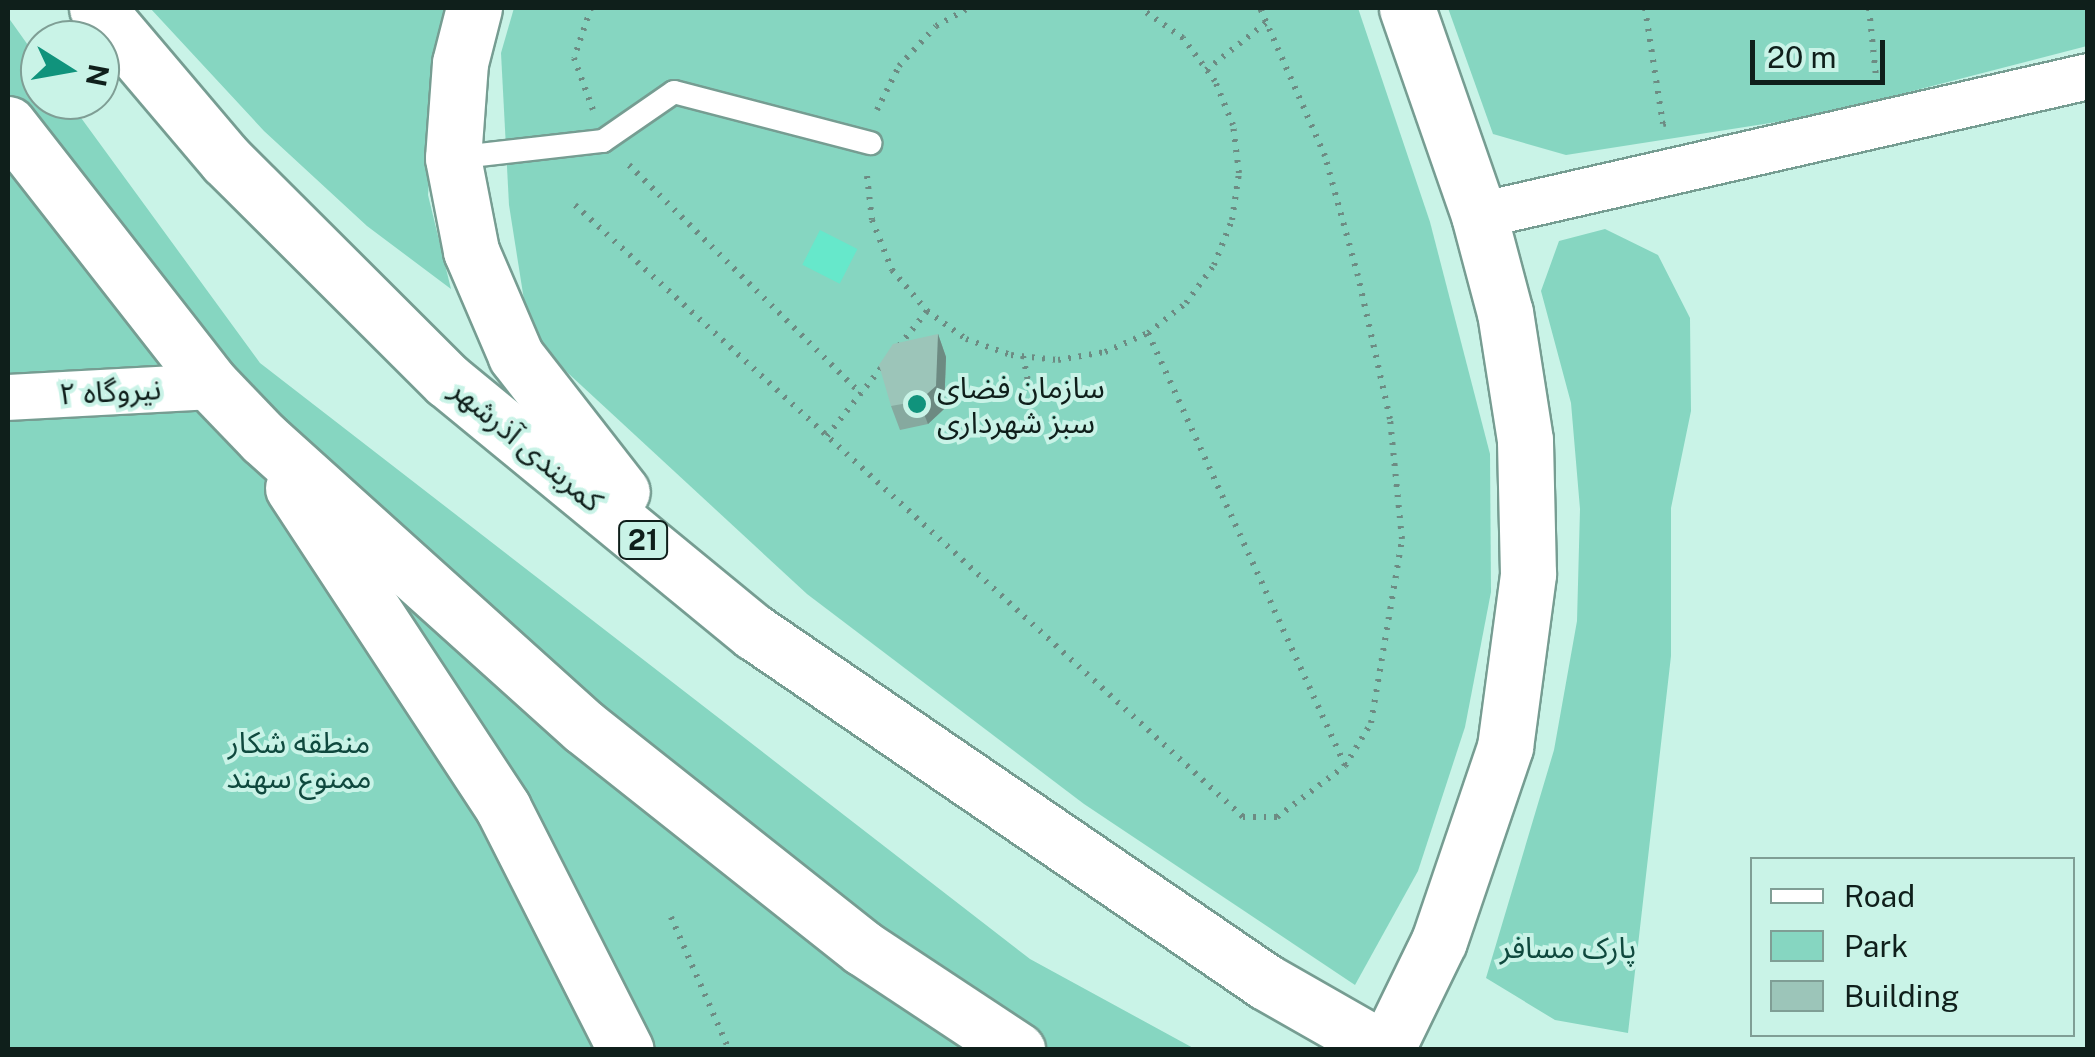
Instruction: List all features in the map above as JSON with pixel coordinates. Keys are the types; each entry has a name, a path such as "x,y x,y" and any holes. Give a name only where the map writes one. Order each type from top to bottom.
{"highway":[{"name":"کمربندی آذرشهر","path":"96,8 226,160 448,381 754,632 1266,982 1386,1050"},
{"path":"474,8 460,63 453,158 472,251 516,356 604,474 754,632"},
{"path":"1386,1050 1438,941 1505,748 1528,574 1524,440 1505,313 1479,215 1407,8"},
{"path":"8,124 213,386 263,438 584,727 863,948 1017,1050"},
{"path":"263,438 503,808 626,1050"}],"street":[{"path":"1479,215 2088,76"},
{"name":"نیروگاه ۲","path":"8,397 213,386"}],"lane":[{"path":"453,158 604,141 674,92 870,142"}],"path":[{"path":"591,8 574,58 604,141 862,394"},
{"path":"827,436 927,312 966,339 1023,356 1058,360 1105,352 1148,332 1196,290 1232,220 1238,173 1233,125 1206,70 1182,38 1140,8"},
{"path":"575,205 1243,817 1292,810 1345,766 1371,723 1386,660 1402,539 1396,468 1358,276 1330,174 1269,21 1260,8"},
{"path":"1645,8 1663,124 1681,120"},
{"path":"1862,80 1880,76 1869,8"},
{"path":"1206,70 1269,21"},
{"path":"1148,332 1345,766"},
{"path":"1023,356 1032,401"},
{"path":"671,917 729,1050"}],"green space":[{"path":"150,8 457,8 438,61 428,195 451,289 367,226 264,131"},
{"path":"514,8 1358,8 1430,222 1490,454 1491,592 1465,727 1418,871 1355,985 1084,804 807,594 530,338 509,205 501,53"},
{"path":"1448,8 2087,8 2087,46 1816,116 1566,155 1493,134"},
{"name":"منطقه شکار ممنوع سهند","path":"8,17 20,34 20,120 83,120 260,363 1030,959 1195,1049 8,1049"},
{"name":"پارک مسافر","path":"1605,229 1658,255 1690,318 1691,411 1671,508 1671,656 1628,1033 1555,1020 1486,978 1554,750 1577,621 1580,509 1571,403 1541,291 1559,241"}],"shaded area":[{"path":"820,230 857,249 840,284 802,265"}],"building":[{"path":"938,334 936,386 919,401 891,406 879,365 893,344"}],"place":[{"name":"سازمان فضای سبز شهرداری","path":"917,404"}]}
